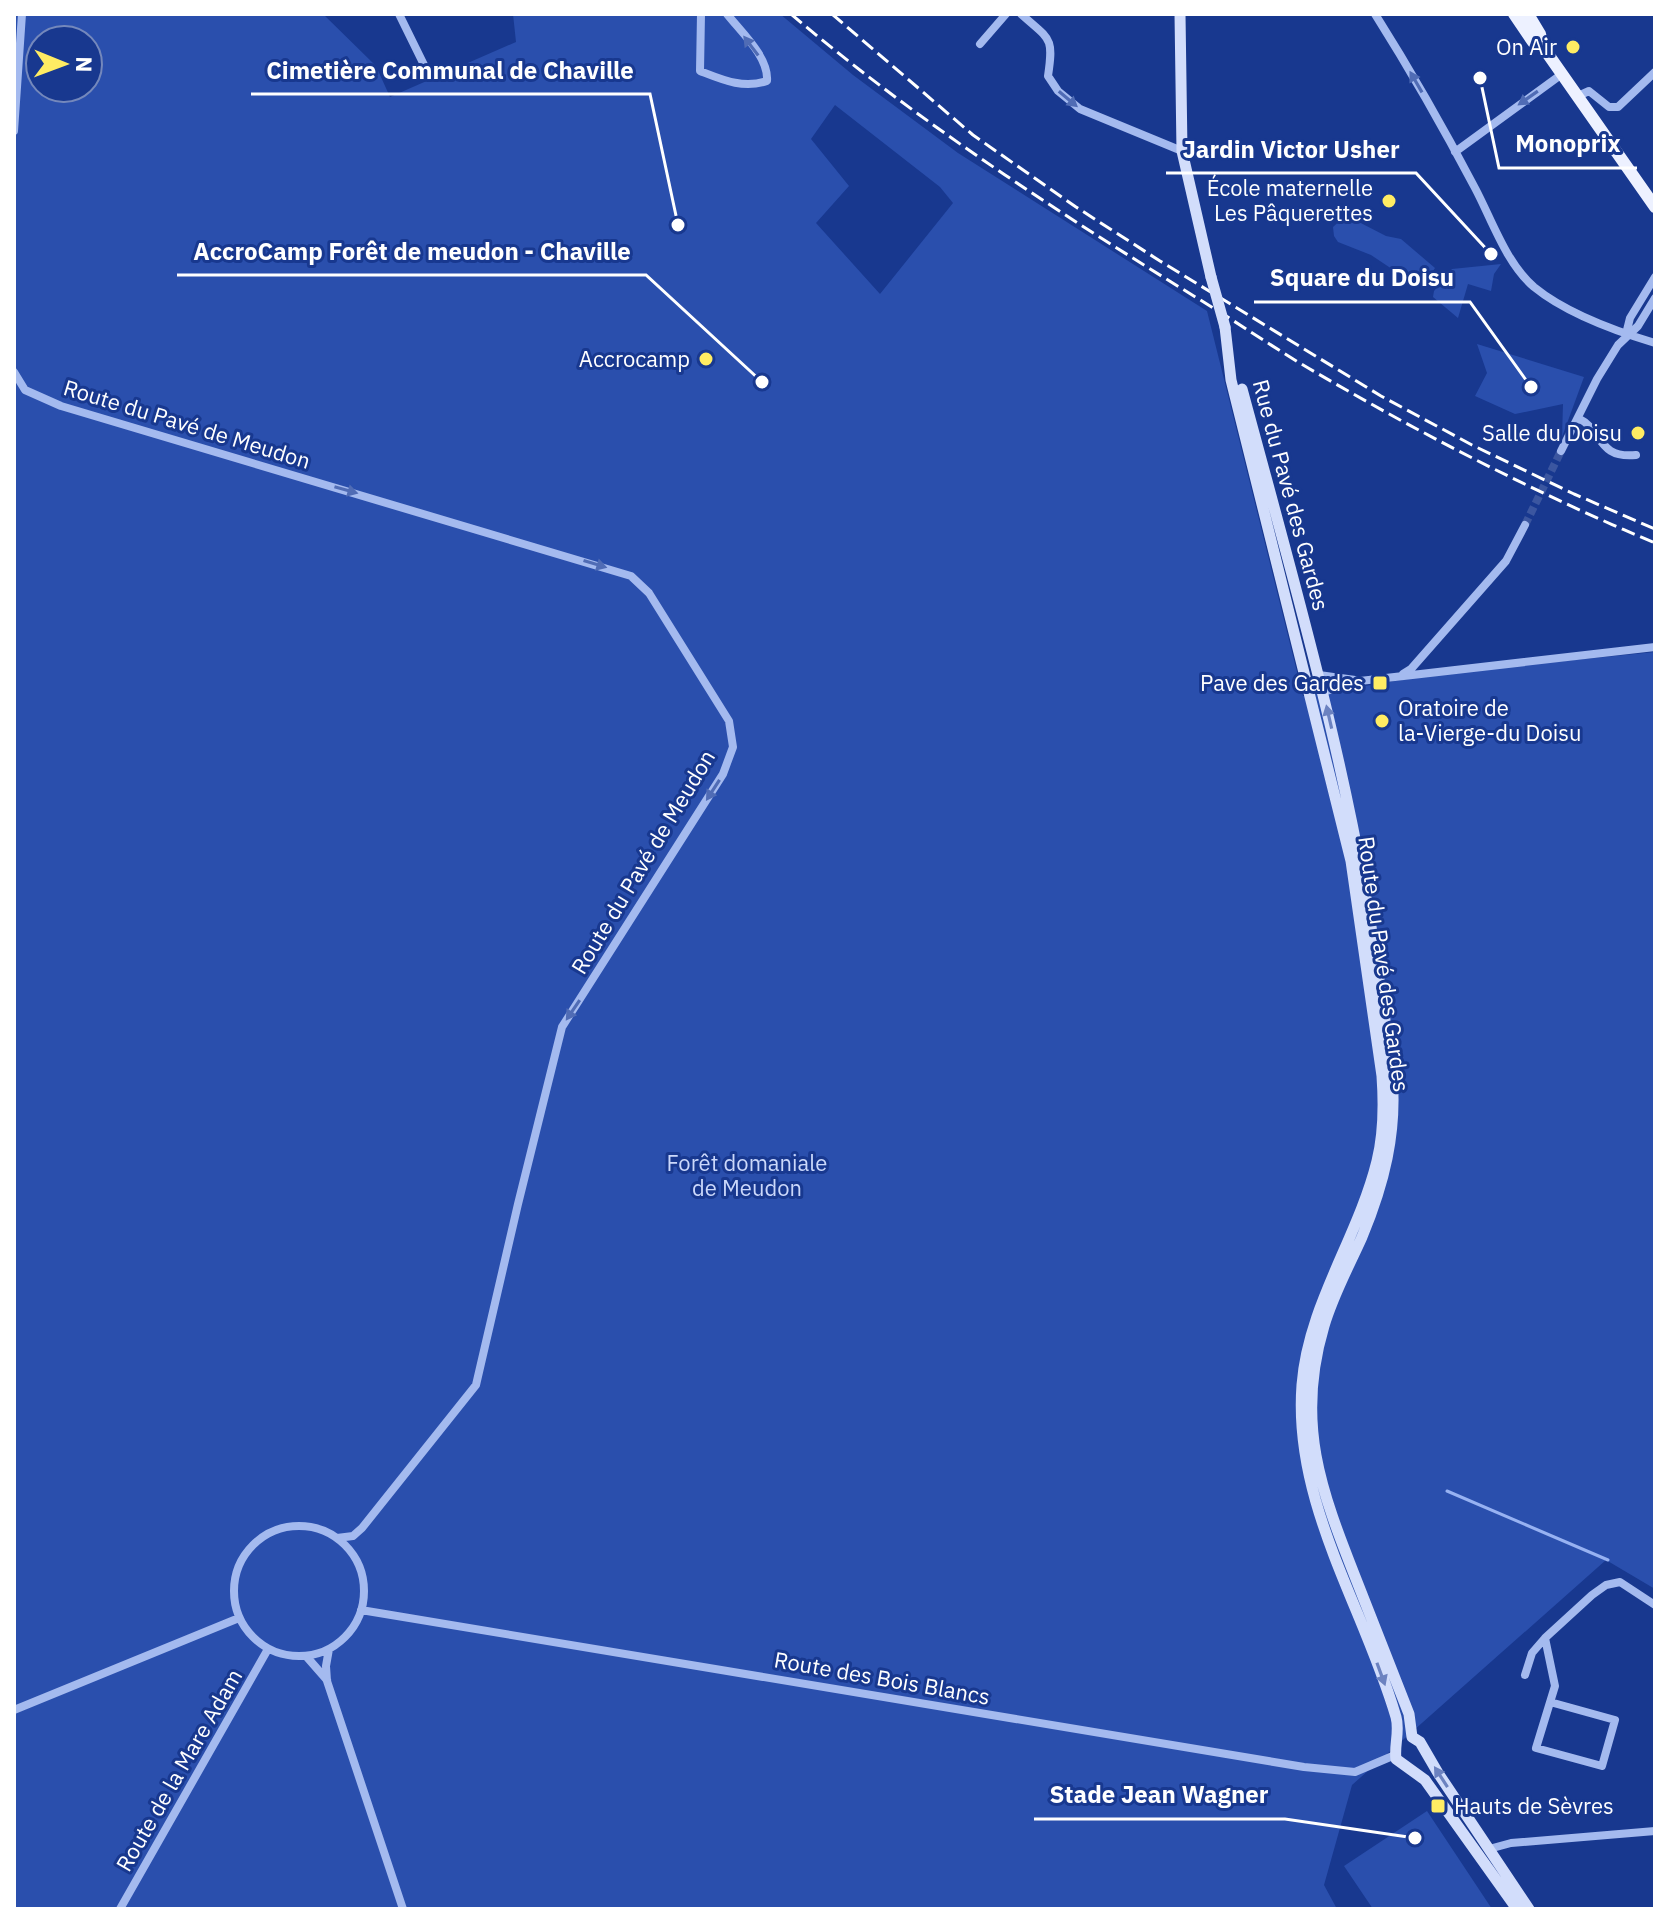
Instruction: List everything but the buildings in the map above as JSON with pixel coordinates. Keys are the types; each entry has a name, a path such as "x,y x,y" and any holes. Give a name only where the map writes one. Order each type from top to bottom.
{"main road":[{"name":"Rue du Pavé des Gardes","path":"1180,14 1182,151 1225,327 1231,380 1312,676 1323,692"},
{"path":"1514,14 1533,42 1543,47"},
{"path":"1528,14 1540,34 1543,47 1655,207"},
{"name":"Rue du Pavé des Gardes","path":"1310,694 1312,676"},
{"path":"1310,694 1323,692"},
{"name":"Route du Pavé des Gardes","path":"1323,692 1371,916 1392,1076 1393,1121 1382,1188 1324,1324 1314,1365 1310,1415 1317,1473 1328,1510 1409,1714 1412,1737 1420,1742 1529,1909"},
{"name":"Route du Pavé des Gardes","path":"1310,694 1351,861 1373,1001 1384,1108 1379,1157 1372,1180 1323,1300 1309,1346 1302,1383 1302,1430 1316,1505 1397,1720 1395,1755"},
{"path":"1398,1742 1412,1737"},
{"path":"1410,1767 1420,1762 1424,1751"},
{"path":"1395,1755 1401,1764 1410,1767 1425,1780 1517,1909"}],"street":[{"path":"14,131 22,14"},
{"path":"399,14 428,73"},
{"path":"701,14 700,71 727,82 752,86 767,81 768,71 763,61 727,14"},
{"path":"980,44 1006,14"},
{"path":"1021,14 1048,39 1052,49 1048,76 1068,100 1089,114 1182,151"},
{"path":"1375,14 1522,275 1560,303 1626,335 1655,343"},
{"path":"1578,96 1589,91 1609,107 1618,107 1655,72"},
{"path":"1455,152 1562,74"},
{"path":"1626,335 1630,318 1655,277"},
{"path":"1561,451 1597,379 1626,335 1638,326 1655,298"},
{"name":"Route du Pavé de Meudon","path":"14,372 25,390 61,406 631,576 649,593 729,721 733,747 723,774 562,1027 528,1162 484,1362 476,1385 362,1528 353,1536 337,1538"},
{"path":"1578,418 1589,423 1596,438 1608,451 1624,456 1636,455"},
{"path":"1398,676 1411,669 1506,561 1525,525"},
{"path":"1323,692 1360,681 1655,647"},
{"path":"1312,676 1360,681"},
{"path":"292,1525 310,1526 337,1538 348,1548 361,1574 364,1591 361,1610 348,1633 329,1649 306,1656 268,1649 254,1639 239,1618 233,1594 237,1569 253,1543 265,1534 292,1525"},
{"path":"1525,1675 1532,1653 1545,1638 1606,1585 1620,1582 1655,1605"},
{"name":"Route des Bois Blancs","path":"361,1610 1304,1767 1355,1772 1395,1755"},
{"path":"14,1710 239,1618"},
{"path":"1545,1638 1555,1686 1550,1702 1536,1748 1602,1766 1615,1720 1550,1702"},
{"name":"Route de la Mare Adam","path":"120,1909 268,1649"},
{"path":"329,1649 327,1681 403,1909"},
{"path":"306,1656 327,1681"},
{"path":"1489,1849 1511,1843 1655,1831"}],"green space":[{"name":"Forêt domaniale de Meudon","path":"14,14 323,14 376,66 390,97 516,42 513,14 780,14 853,75 958,153 1207,311 1303,696 1445,673 1655,652 1655,1589 1606,1560 1352,1785 1324,1885 1337,1909 14,1909","holes":["835,105 940,187 953,203 880,294 816,223 849,186 811,139"]},
{"path":"1344,217 1386,236 1401,239 1435,268 1425,283 1416,285 1371,255 1338,242 1333,227"},
{"path":"1501,264 1494,274 1491,291 1468,284 1458,318 1433,297 1434,291 1452,269"},
{"path":"1477,344 1584,377 1562,437 1563,404 1515,414 1475,396 1487,373"},
{"path":"1427,1811 1492,1909 1373,1909 1344,1866"}],"waterway":[{"path":"1447,1491 1608,1560"}],"tunnel":[{"path":"1525,525 1561,451"}],"railway":[{"path":"791,14 888,92 989,164 1300,363 1482,463 1655,543"},
{"path":"832,14 973,135 1160,261 1381,396 1472,445 1655,529"}],"place":[{"name":"On Air","path":"1573,47"},
{"name":"Monoprix","path":"1480,78"},
{"name":"École maternelle Les Pâquerettes","path":"1389,201"},
{"name":"Cimetière Communal de Chaville","path":"678,225"},
{"name":"Jardin Victor Usher","path":"1491,254"},
{"name":"Accrocamp","path":"706,359"},
{"name":"AccroCamp Forêt de meudon - Chaville","path":"762,382"},
{"name":"Square du Doisu","path":"1531,387"},
{"name":"Salle du Doisu","path":"1638,433"},
{"name":"Pave des Gardes","path":"1380,683"},
{"name":"Oratoire de la-Vierge-du Doisu","path":"1382,721"},
{"name":"Hauts de Sèvres","path":"1438,1806"},
{"name":"Stade Jean Wagner","path":"1415,1838"}]}
